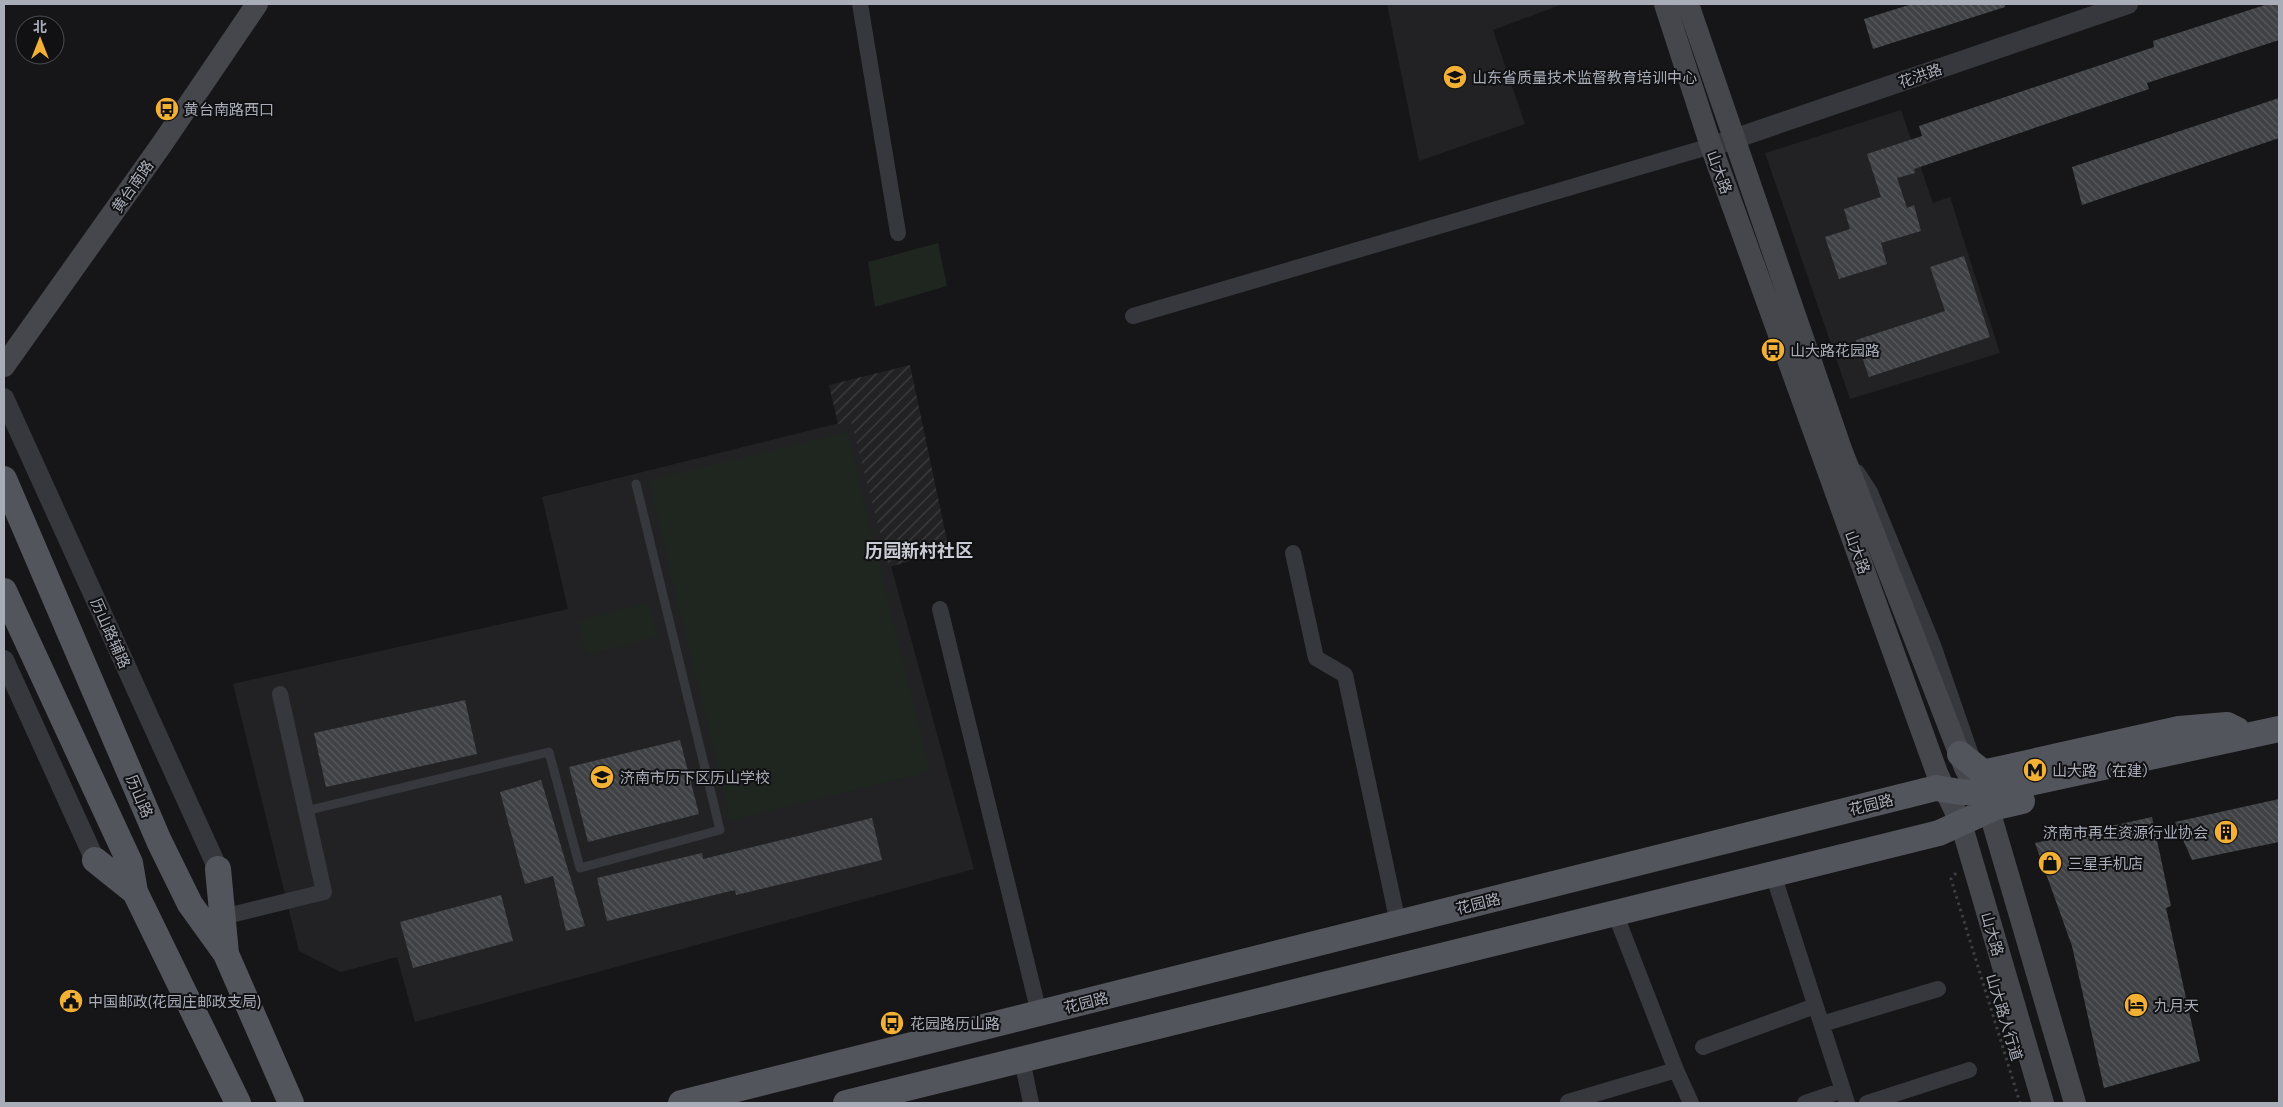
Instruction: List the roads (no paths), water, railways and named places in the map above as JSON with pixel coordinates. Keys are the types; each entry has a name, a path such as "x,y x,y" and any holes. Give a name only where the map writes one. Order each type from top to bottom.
{"main road":[{"name":"黄台南路","path":"4,366 162,144 257,4"},
{"name":"山大路","path":"1665,4 1711,146 1937,773 1961,823 2043,1103"},
{"name":"山大路","path":"1688,4 1840,449 1984,802 2075,1103"},
{"name":"历山路","path":"4,480 159,841 190,904 226,954 291,1103"},
{"path":"4,591 130,863 135,892 238,1103"},
{"path":"1968,760 1987,772 2178,729 2226,725 2249,735"},
{"name":"花园路","path":"846,1103 1946,831 1961,823 1984,802 2279,729"},
{"name":"花园路","path":"681,1103 1936,788 1984,802 2279,746"},
{"path":"95,860 135,892"},
{"path":"218,869 226,954"}],"street":[{"path":"860,4 898,233"},
{"name":"花洪路","path":"1711,146 2128,4"},
{"path":"1133,316 1711,146"},
{"name":"历山路辅路","path":"4,398 218,869"},
{"path":"1293,553 1316,658 1345,676 1398,923"},
{"path":"940,609 1039,1013"},
{"path":"4,660 95,860"},
{"path":"222,917 324,892 280,694"},
{"path":"1773,874 1845,1097 1805,1103"},
{"path":"1615,913 1676,1070 1692,1103"},
{"path":"1822,1024 1938,989"},
{"path":"1703,1047 1815,1006"},
{"path":"1022,1060 1031,1103"},
{"path":"1568,1102 1676,1070"},
{"path":"1867,1103 1969,1070"}],"lane":[{"path":"306,811 549,752 580,868 720,830 636,484"}],"place":[{"name":"山东省质量技术监督教育培训中心","path":"1455,77"},
{"name":"黄台南路西口","path":"167,109"},
{"name":"山大路花园路","path":"1773,350"},
{"name":"山大路（在建）","path":"2035,770"},
{"name":"济南市历下区历山学校","path":"602,777"},
{"name":"济南市再生资源行业协会","path":"2226,832"},
{"name":"三星手机店","path":"2050,863"},
{"name":"中国邮政(花园庄邮政支局)","path":"71,1001"},
{"name":"九月天","path":"2136,1005"},
{"name":"花园路历山路","path":"892,1023"}],"district":[{"name":"历园新村社区","path":"919,550"}]}
